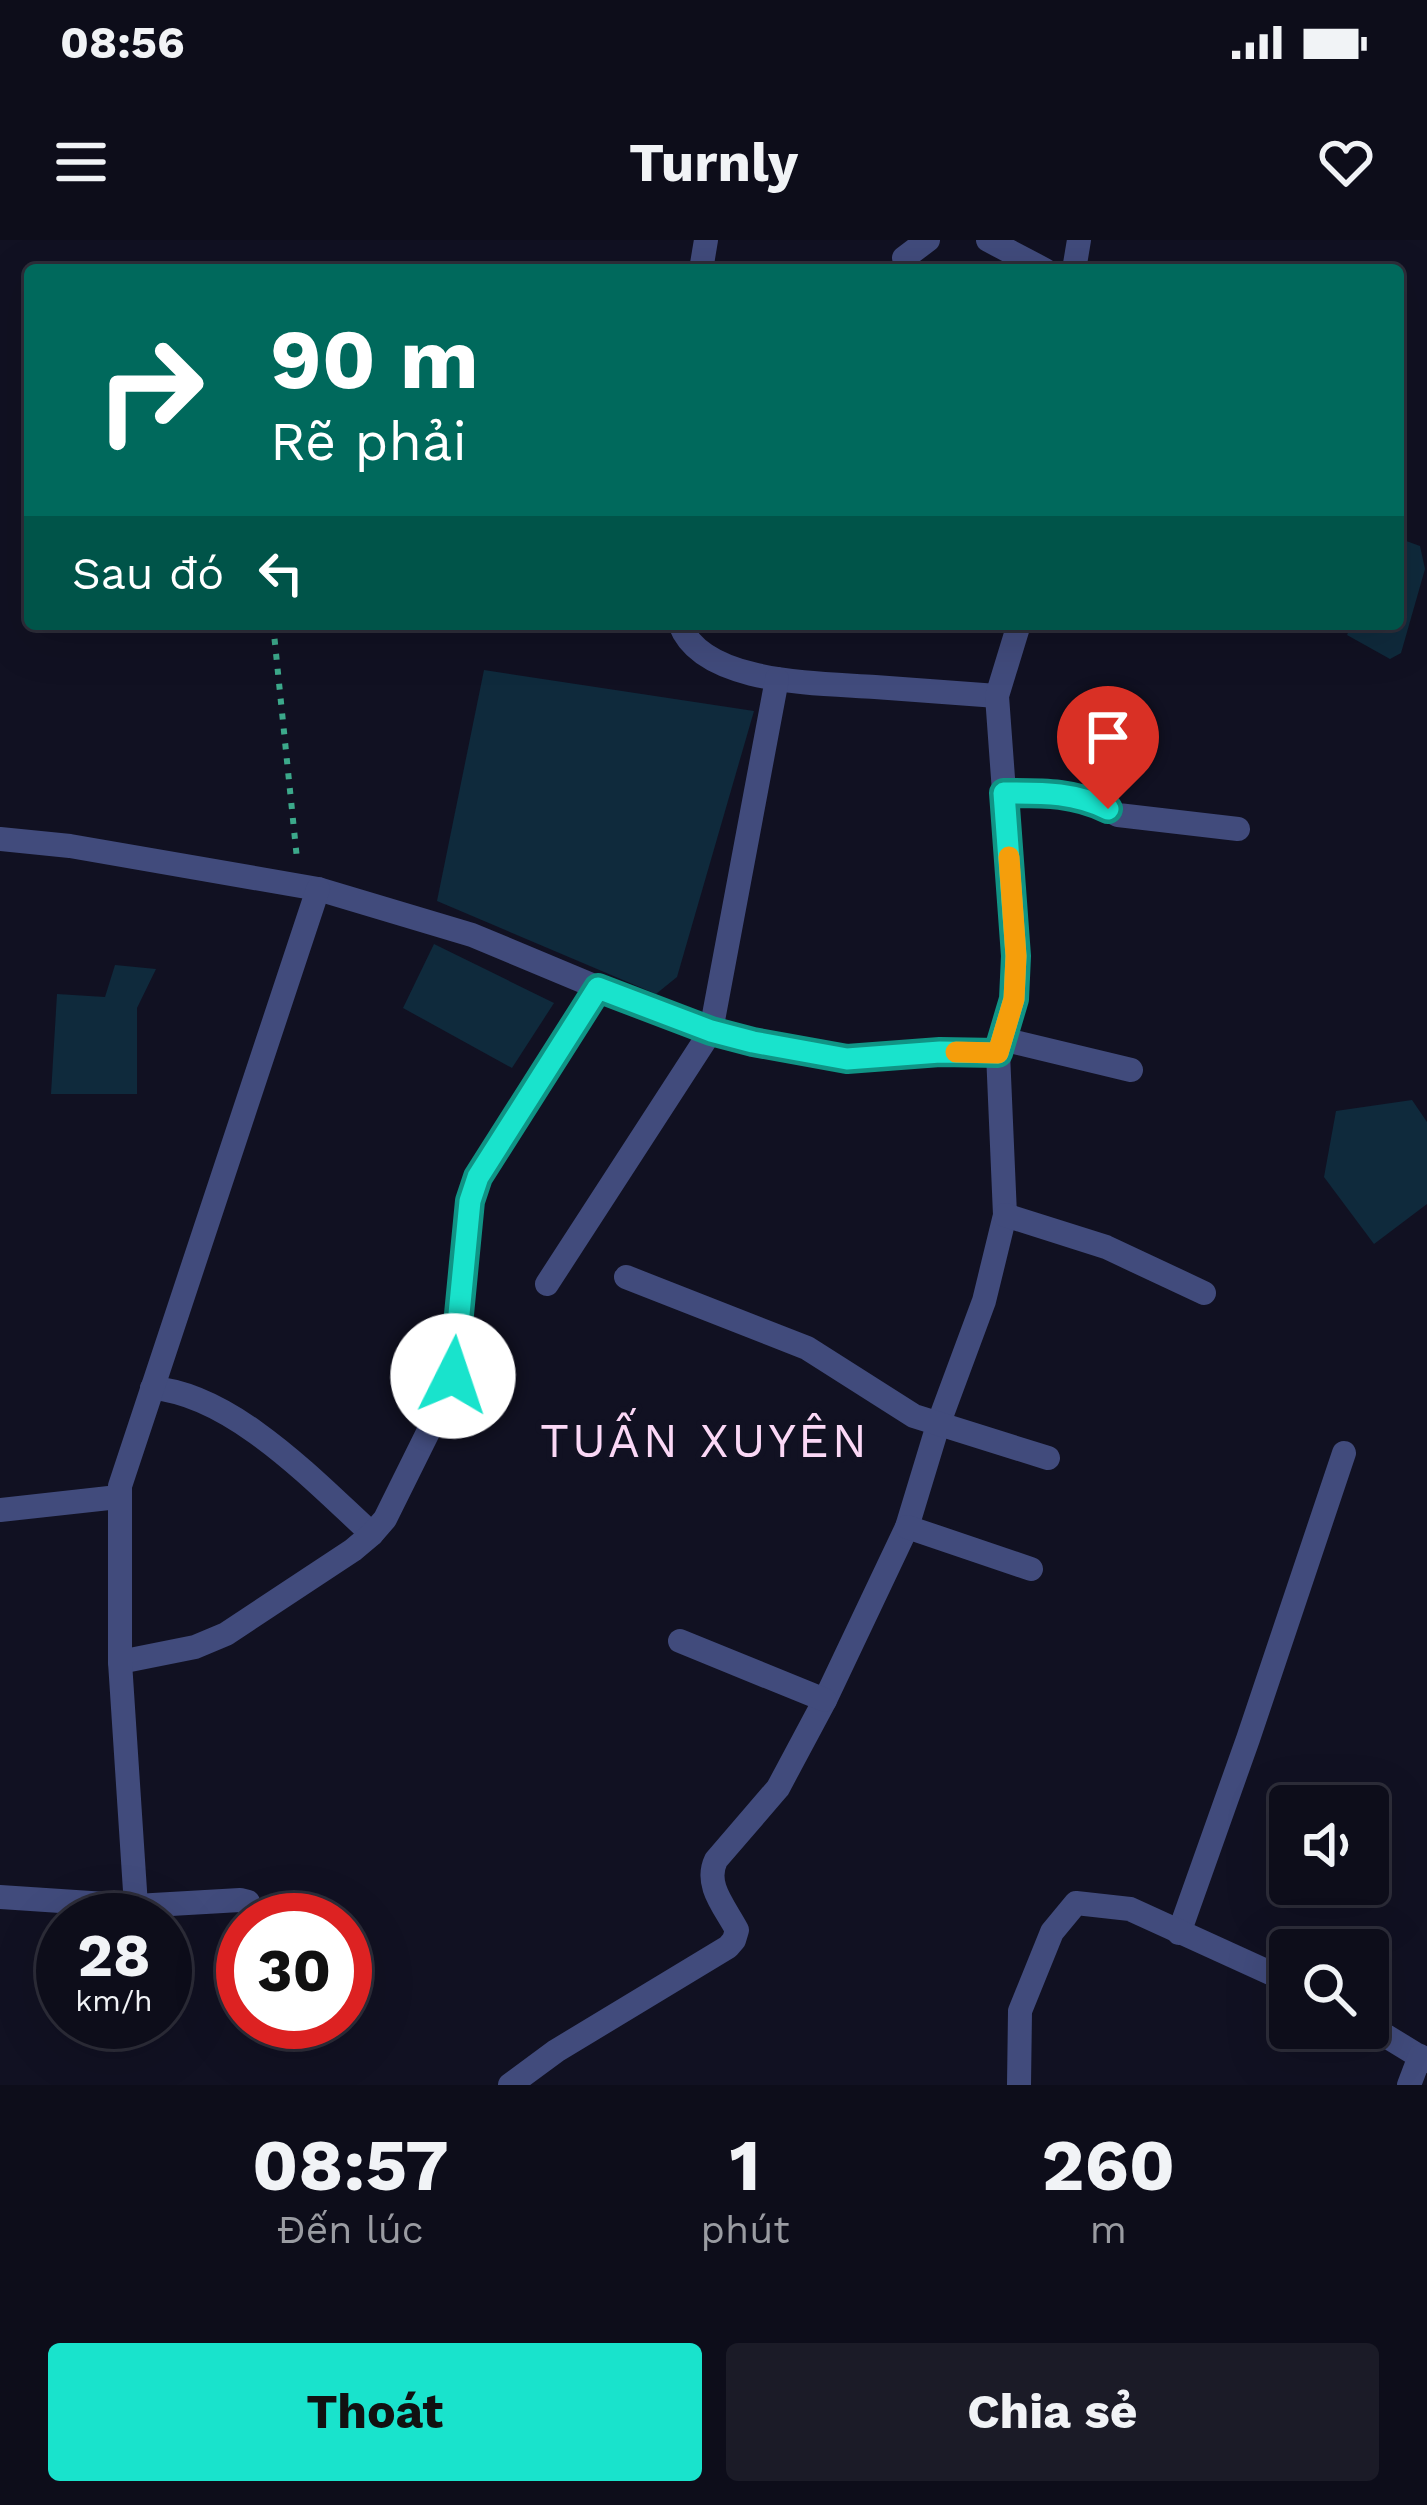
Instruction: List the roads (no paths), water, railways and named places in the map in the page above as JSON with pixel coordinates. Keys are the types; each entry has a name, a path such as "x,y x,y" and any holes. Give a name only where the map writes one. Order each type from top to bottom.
{"street":[{"path":"904,259 928,240"},
{"path":"988,240 1034,264"},
{"path":"681,630 698,650 722,664 777,680 997,696"},
{"path":"511,2085 556,2051 734,1940 737,1930 711,1883 716,1860 778,1788 907,1526 984,1301 1006,1215 1000,1046 1014,999 1016,956 997,696 1017,630"},
{"path":"547,1284 711,1031 777,680"},
{"path":"1004,793 1063,793 1118,815 1238,829"},
{"path":"0,839 70,846 309,888 472,935 598,988 753,1042 847,1059 1000,1046 1131,1070"},
{"path":"135,1893 120,1662 118,1497 309,888"},
{"path":"120,1662 195,1647 226,1634 353,1550 385,1520 453,1376 470,1201 478,1177 598,988"},
{"path":"1006,1215 1106,1247 1204,1293"},
{"path":"626,1276 807,1348 914,1416 1048,1458"},
{"path":"152,1388 167,1389 241,1421 372,1534"},
{"path":"1179,1934 1344,1453"},
{"path":"0,1510 118,1497"},
{"path":"907,1526 1031,1569"},
{"path":"680,1641 825,1700"},
{"path":"0,1897 36,1899"},
{"path":"1018,2085 1020,2012 1052,1932 1076,1903 1130,1909 1269,1973"},
{"path":"1389,2037 1424,2058 1409,2085"}],"water":[{"path":"1404,540 1420,546 1425,569 1401,653 1390,659 1347,635 1349,630 1404,630"},
{"path":"484,670 754,711 677,977 656,994 437,901"},
{"path":"434,944 554,1003 512,1068 403,1008"},
{"path":"115,965 156,969 137,1008 137,1094 51,1094 57,994 105,997"},
{"path":"1412,1100 1427,1122 1427,1204 1374,1244 1324,1177 1336,1111"}],"district":[{"name":"TUẤN XUYÊN","path":"705,1440"}]}
